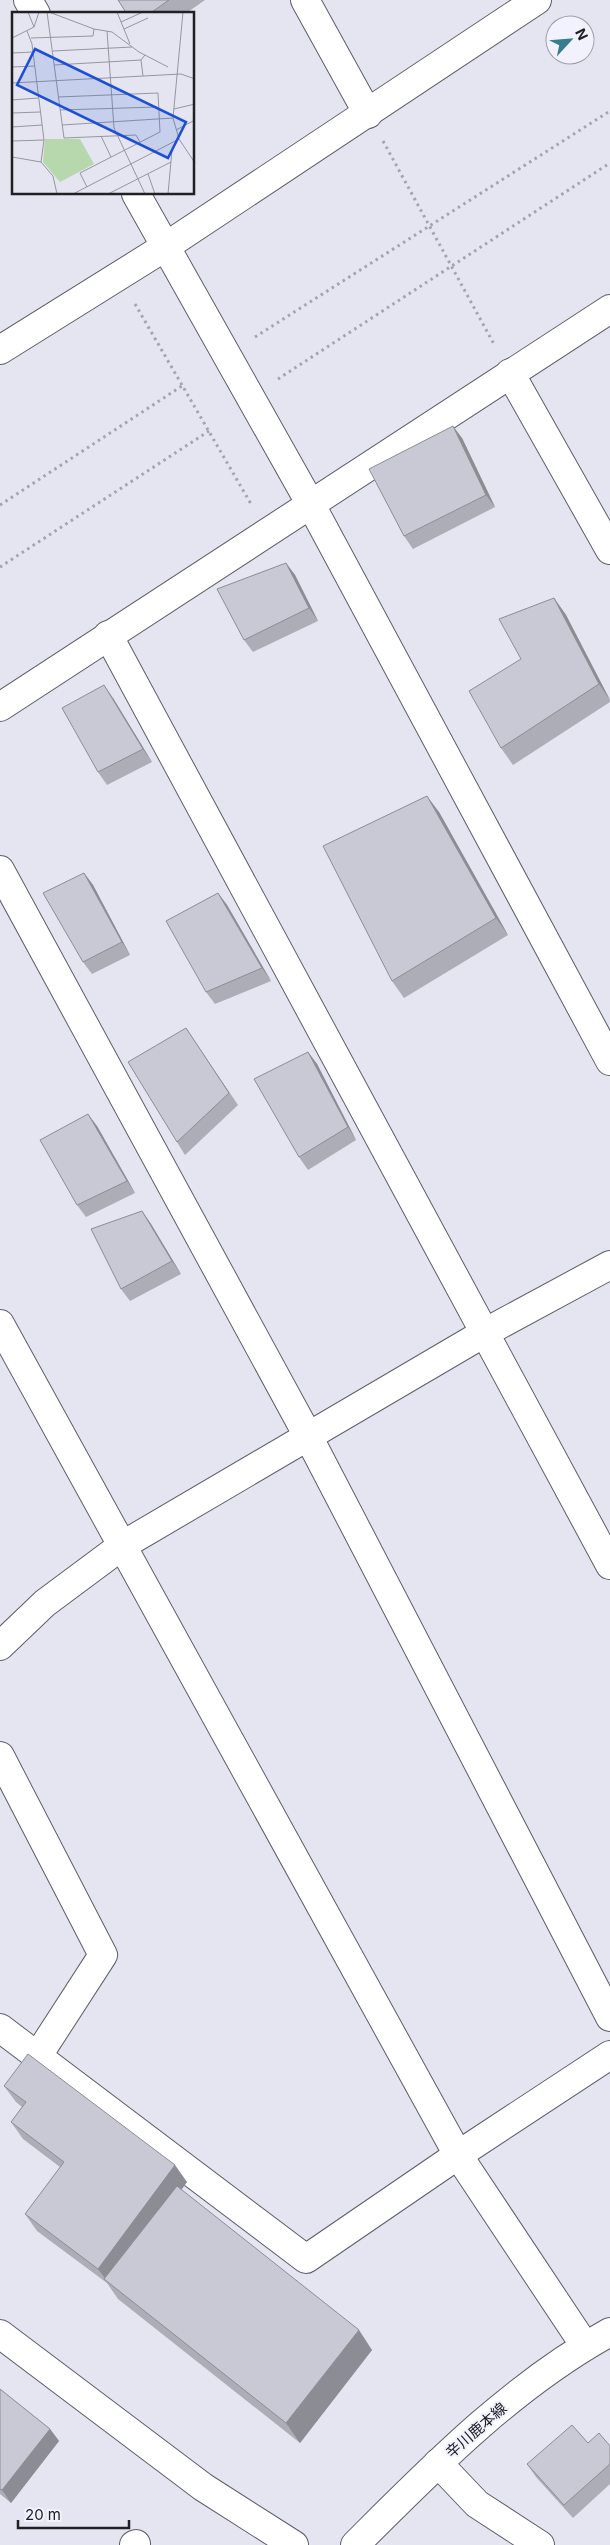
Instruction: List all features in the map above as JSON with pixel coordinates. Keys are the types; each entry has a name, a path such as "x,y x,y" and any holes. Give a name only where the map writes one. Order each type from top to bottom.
{"street":[{"path":"28,0 35,12"},
{"path":"305,0 368,114"},
{"path":"0,350 119,276 368,114 538,0"},
{"path":"137,195 310,503 610,1061"},
{"path":"0,707 266,531 610,309"},
{"path":"510,373 610,550"},
{"path":"108,635 486,1332 610,1565"},
{"path":"0,870 308,1436 610,2017"},
{"path":"0,1646 45,1603 123,1544 486,1332 610,1265"},
{"path":"0,1324 123,1544 458,2155 585,2346"},
{"path":"0,1756 103,1955 37,2057"},
{"path":"0,2028 306,2259 458,2155 610,2055"},
{"name":"辛川鹿本線","path":"355,2545 438,2463 502,2406 585,2346 610,2332"},
{"path":"0,2334 203,2488 294,2545"},
{"path":"438,2463 477,2504 540,2545"}],"path":[{"path":"255,336 610,111"},
{"path":"368,114 510,373"},
{"path":"278,379 610,163"},
{"path":"119,276 266,531"},
{"path":"0,505 182,386"},
{"path":"0,568 209,432"}],"building":[{"path":"118,0 169,0 152,12 126,12"},
{"path":"453,426 486,495 404,536 369,469"},
{"path":"286,563 309,608 244,640 217,589"},
{"path":"554,598 599,684 501,748 469,691 521,659 499,619"},
{"path":"104,685 143,749 98,772 62,708"},
{"path":"427,796 496,918 392,981 323,846"},
{"path":"84,873 122,942 83,962 43,893"},
{"path":"218,893 262,968 206,992 166,921"},
{"path":"186,1028 229,1093 177,1142 128,1062"},
{"path":"308,1052 348,1127 299,1157 254,1079"},
{"path":"88,1114 127,1181 77,1205 40,1140"},
{"path":"142,1211 172,1261 121,1289 91,1229"},
{"path":"28,2054 175,2165 98,2269 25,2214 64,2162 11,2122 26,2102 4,2086"},
{"path":"177,2186 359,2330 286,2423 104,2279"},
{"path":"0,2389 50,2429 2,2490 0,2489"},
{"path":"572,2425 588,2443 599,2433 610,2446 610,2464 564,2505 527,2464"}]}
